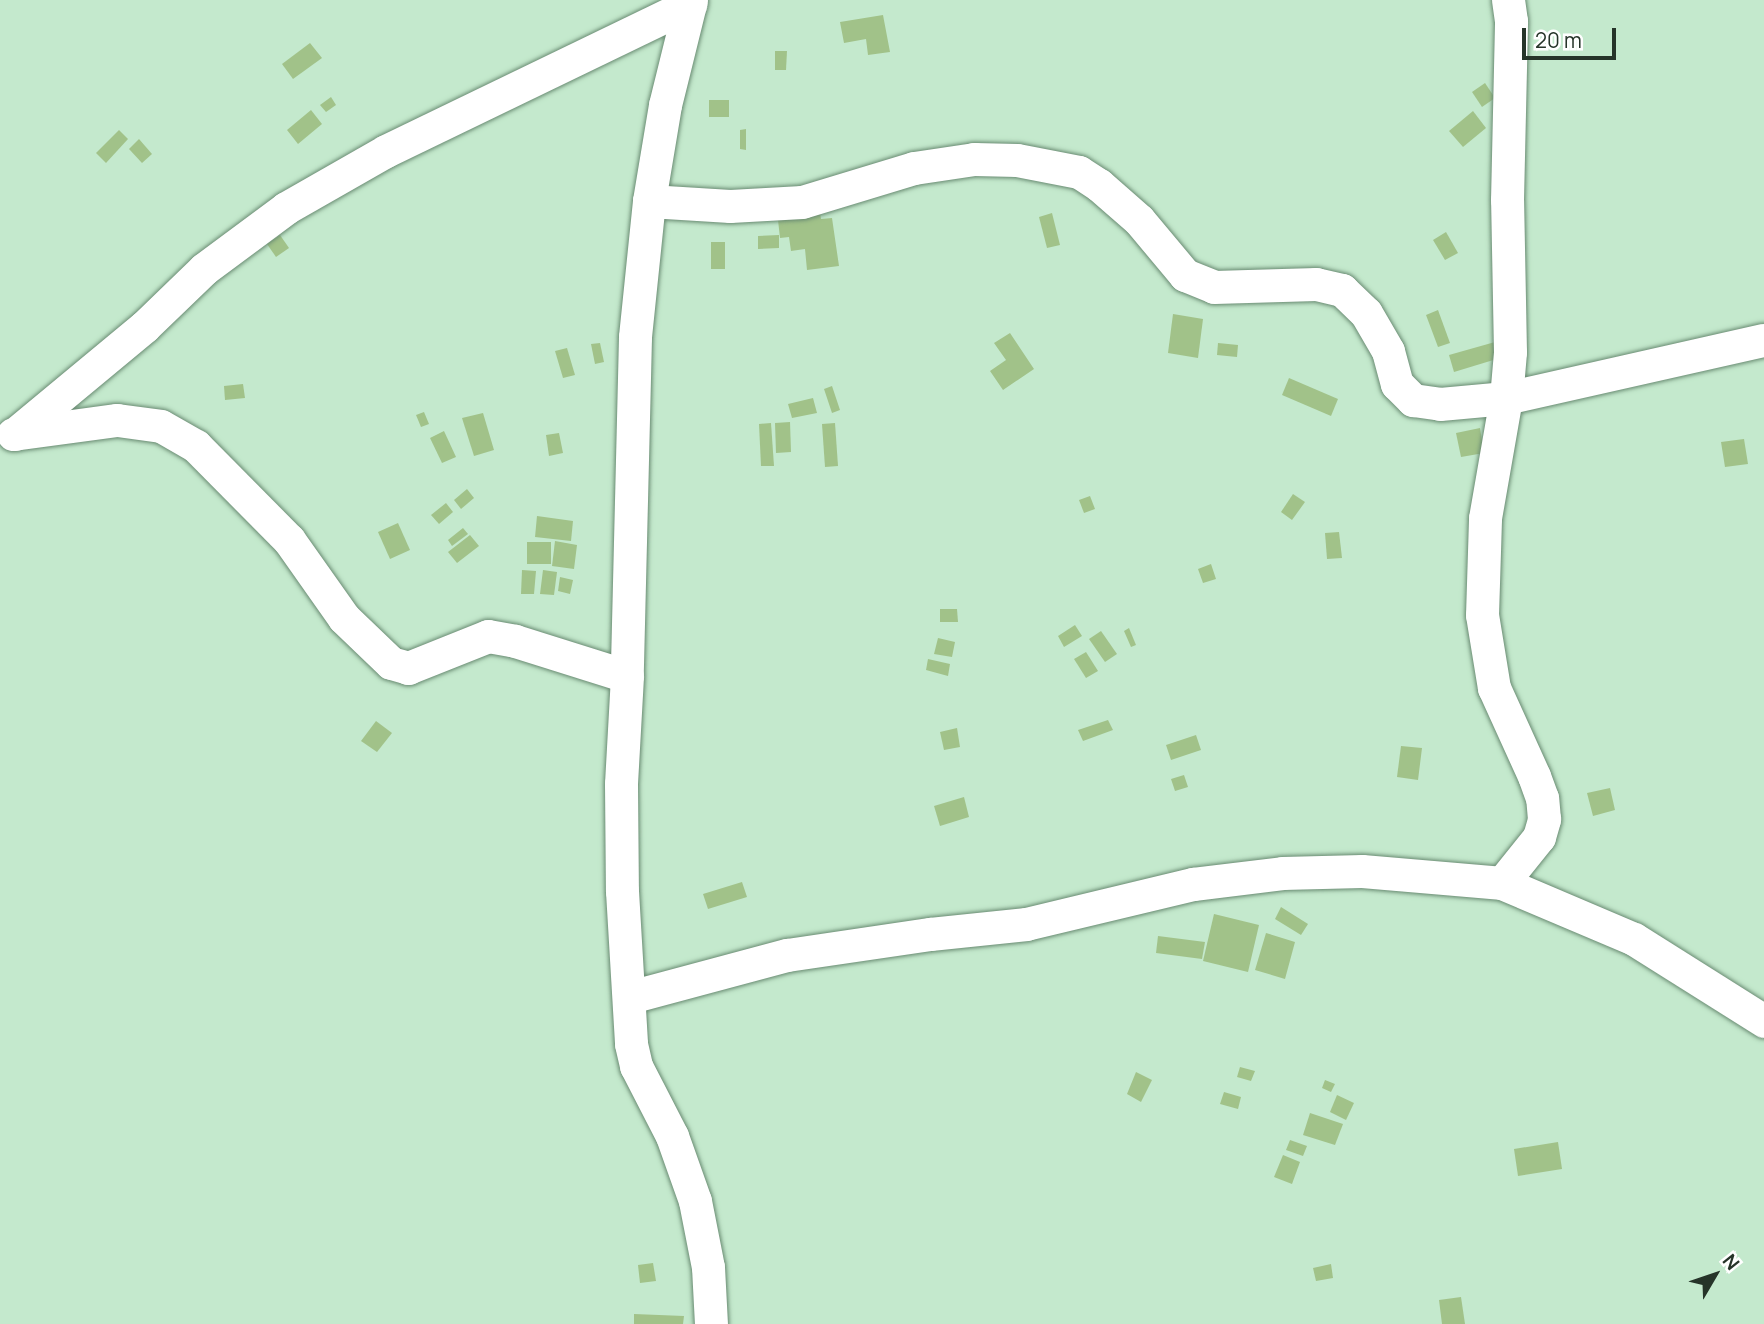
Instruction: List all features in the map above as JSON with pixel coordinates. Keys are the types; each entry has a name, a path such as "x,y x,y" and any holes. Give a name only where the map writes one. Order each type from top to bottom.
{"street":[{"path":"1502,883 1539,837 1544,819 1542,798 1534,776 1494,688 1482,615 1485,518 1506,398 1511,310 1507,200 1511,21 1508,0"},
{"path":"690,2 665,106 649,201 635,337 627,676 621,784 622,891 631,1044 636,1066 672,1136 695,1202 708,1267 711,1324"},
{"path":"7,435 144,327 204,269 286,208 386,151 690,2"},
{"path":"649,201 765,206 802,202 914,169 974,159 1017,160 1079,172 1099,185 1139,220 1185,275 1214,287 1316,285 1342,290 1366,313 1388,351 1397,384 1413,400 1440,404 1506,398 1764,340"},
{"path":"7,435 117,421 161,426 196,446 289,540 344,618 391,663 408,668 488,636 515,641 627,676"},
{"path":"630,997 787,955 930,934 1026,924 1193,884 1282,873 1362,871 1502,883 1633,939 1764,1021"}],"building":[{"path":"883,15 890,52 868,55 866,39 844,43 840,22"},
{"path":"310,43 322,58 293,79 282,64"},
{"path":"775,51 787,51 786,70 775,70"},
{"path":"1485,83 1495,98 1482,107 1472,92"},
{"path":"331,97 336,105 326,112 320,105"},
{"path":"709,100 729,100 729,117 709,117"},
{"path":"311,110 322,124 298,144 287,130"},
{"path":"1473,111 1486,128 1463,147 1449,131"},
{"path":"746,129 746,150 740,149 740,130"},
{"path":"119,130 128,139 106,163 96,153"},
{"path":"139,139 152,154 142,163 129,149"},
{"path":"820,212 821,219 832,218 839,266 807,270 805,249 791,251 789,237 780,238 778,220"},
{"path":"1052,213 1060,245 1047,248 1039,217"},
{"path":"1446,232 1458,253 1445,260 1433,240"},
{"path":"280,235 289,248 276,257 267,244"},
{"path":"779,235 779,248 758,249 758,236"},
{"path":"711,242 725,242 725,269 711,269"},
{"path":"1438,310 1450,343 1438,347 1426,315"},
{"path":"1173,314 1203,319 1198,358 1168,353"},
{"path":"1010,333 1034,369 1003,390 990,371 1006,360 994,343"},
{"path":"1495,342 1500,358 1454,372 1449,355"},
{"path":"600,343 604,362 595,364 591,344"},
{"path":"1218,343 1238,345 1237,357 1217,355"},
{"path":"567,348 575,375 563,378 555,351"},
{"path":"1289,378 1338,399 1331,416 1282,395"},
{"path":"243,384 245,398 225,400 224,386"},
{"path":"832,386 840,410 832,413 824,389"},
{"path":"813,398 817,413 792,418 788,404"},
{"path":"424,412 429,424 421,427 416,415"},
{"path":"483,413 494,450 474,456 462,418"},
{"path":"790,422 791,452 776,453 775,423"},
{"path":"771,423 774,466 761,466 759,424"},
{"path":"835,423 838,466 825,467 822,424"},
{"path":"1480,428 1484,453 1461,457 1456,433"},
{"path":"444,431 456,457 442,463 430,438"},
{"path":"559,433 563,453 549,456 546,435"},
{"path":"1744,439 1748,464 1725,467 1721,442"},
{"path":"467,489 474,498 461,509 454,500"},
{"path":"1293,494 1305,502 1292,520 1281,512"},
{"path":"1090,496 1095,509 1084,513 1079,500"},
{"path":"446,503 453,512 439,524 431,515"},
{"path":"537,516 573,521 571,541 535,537"},
{"path":"398,523 410,550 390,559 378,532"},
{"path":"463,528 468,534 452,546 448,540"},
{"path":"1339,532 1342,558 1327,559 1325,533"},
{"path":"470,535 479,546 457,563 448,552"},
{"path":"555,541 577,545 574,569 552,566"},
{"path":"527,542 551,542 551,564 527,564"},
{"path":"1211,564 1216,579 1203,583 1198,569"},
{"path":"522,570 536,571 534,594 521,594"},
{"path":"543,570 557,572 554,595 540,594"},
{"path":"560,577 573,580 570,594 558,591"},
{"path":"940,609 957,609 958,622 940,622"},
{"path":"1075,625 1082,636 1064,647 1058,636"},
{"path":"1129,628 1136,645 1131,647 1124,631"},
{"path":"1101,631 1117,654 1105,662 1089,639"},
{"path":"938,638 955,642 952,657 934,654"},
{"path":"1086,652 1098,671 1086,678 1074,659"},
{"path":"928,659 950,664 948,676 926,670"},
{"path":"1108,720 1113,730 1083,741 1078,730"},
{"path":"376,721 392,733 377,752 361,741"},
{"path":"957,728 960,747 944,750 940,732"},
{"path":"1196,735 1201,750 1171,760 1166,745"},
{"path":"1401,746 1422,748 1418,780 1397,777"},
{"path":"1184,775 1188,787 1175,791 1171,779"},
{"path":"1610,788 1615,810 1593,816 1587,793"},
{"path":"964,797 969,817 940,826 934,806"},
{"path":"742,882 747,897 708,909 703,894"},
{"path":"1281,907 1308,924 1301,935 1275,919"},
{"path":"1214,914 1259,925 1248,972 1203,961"},
{"path":"1266,933 1295,942 1285,979 1255,970"},
{"path":"1158,936 1205,942 1202,959 1156,953"},
{"path":"1240,1067 1255,1071 1251,1081 1237,1077"},
{"path":"1136,1072 1152,1080 1141,1102 1127,1094"},
{"path":"1325,1080 1335,1084 1331,1092 1322,1088"},
{"path":"1224,1092 1241,1097 1238,1109 1220,1104"},
{"path":"1337,1095 1354,1103 1346,1120 1330,1112"},
{"path":"1310,1113 1343,1124 1335,1145 1303,1135"},
{"path":"1290,1140 1307,1146 1303,1156 1286,1150"},
{"path":"1558,1142 1562,1169 1518,1176 1514,1149"},
{"path":"1283,1155 1300,1162 1292,1184 1274,1177"},
{"path":"653,1263 656,1281 640,1283 638,1265"},
{"path":"1331,1264 1333,1278 1316,1281 1313,1268"},
{"path":"1461,1297 1465,1324 1442,1324 1439,1300"},
{"path":"634,1314 684,1316 683,1324 634,1324"}]}
